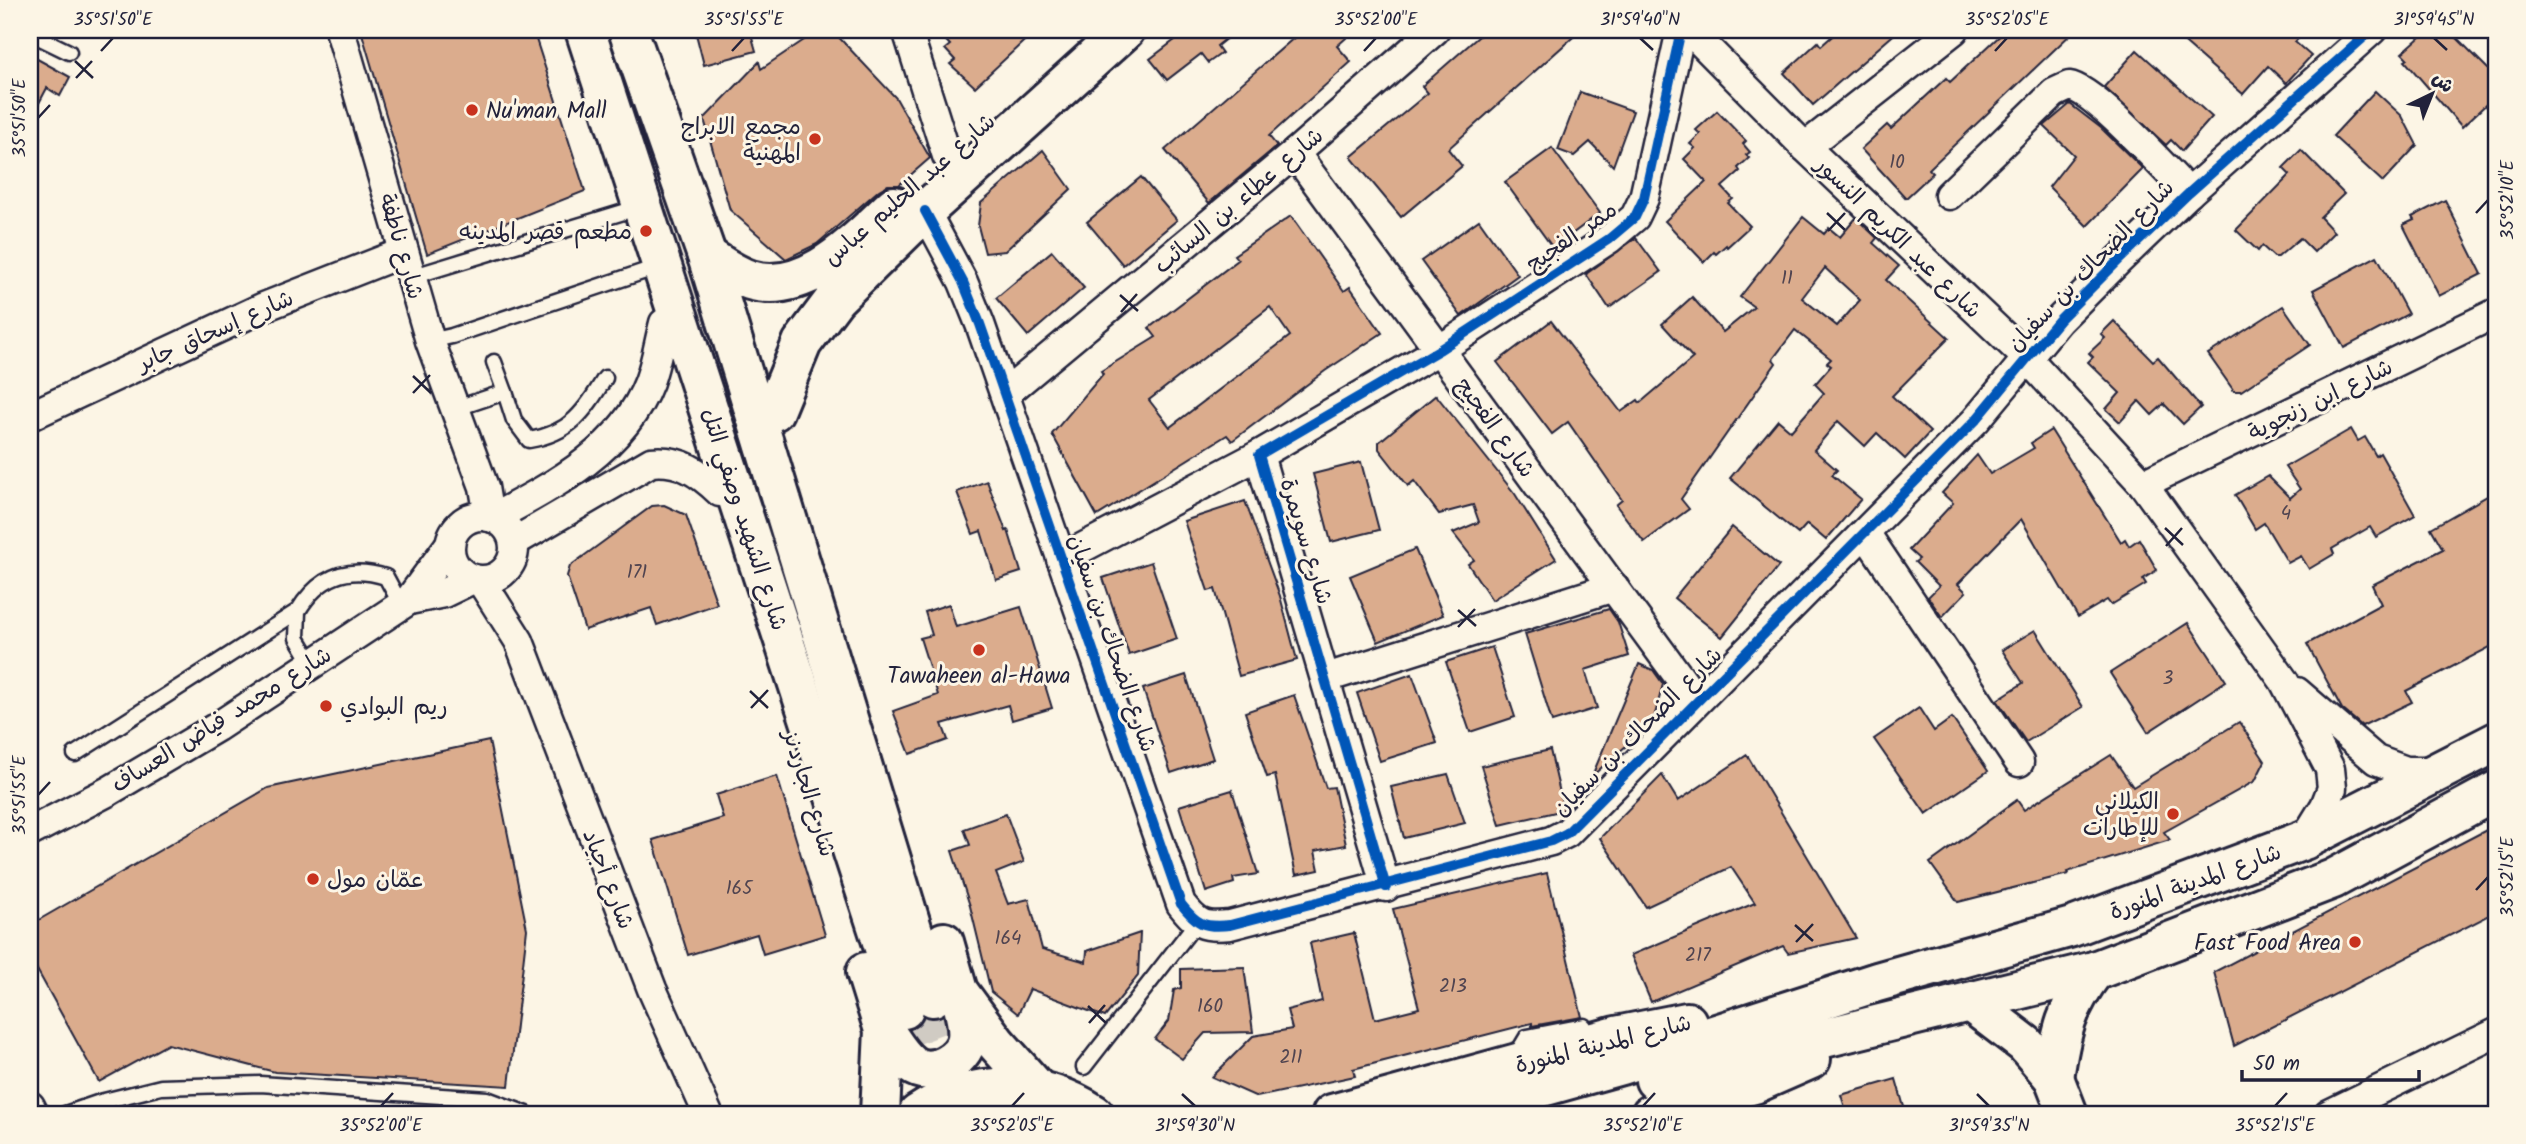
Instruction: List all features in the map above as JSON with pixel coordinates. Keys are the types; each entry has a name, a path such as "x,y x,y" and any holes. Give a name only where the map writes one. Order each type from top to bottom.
{"main road":[{"name":"شارع الشهيد وصفي التل","path":"585,30 663,269 920,1007"},
{"name":"شارع الشهيد وصفي التل","path":"628,30 711,273 920,1007"},
{"name":"شارع عبد الحليم عباس","path":"711,273 732,273 750,281 775,282 799,278 845,250 1091,30"},
{"name":"شارع عبد الحليم عباس","path":"774,411 791,365 815,324 835,299 925,211 1125,30"},
{"name":"شارع الجاردنز","path":"663,269 664,323 720,492 920,1007 996,1044 1039,1091"},
{"name":"شارع الجاردنز","path":"711,273 747,346 774,411 920,1007 880,1114"},
{"name":"شارع المدينة المنورة","path":"1445,1114 1621,1065 1877,982 2072,927 2304,840 2496,741"},
{"name":"شارع المدينة المنورة","path":"1532,1114 1710,1065 2094,971 2333,879 2496,791"},
{"path":"2054,1078 2065,1017 2073,999 2094,971"},
{"name":"شارع المدينة المنورة","path":"1332,1114 1616,1036 1877,982"},
{"path":"1970,1002 2025,1044 2054,1078 2068,1114"},
{"name":"شارع المدينة المنورة","path":"1651,1114 1754,1084 1900,1020"},
{"path":"918,1114 947,1098 970,1091 1004,1088 1039,1091 1071,1102 1094,1114"}],"street":[{"name":"شارع ناطفة","path":"340,30 429,341 472,460 473,526"},
{"path":"907,30 947,156"},
{"name":"شارع عطاء بن السائب","path":"1005,394 1295,153 1435,30"},
{"name":"ممر الفجيج","path":"1439,350 1609,239 1635,217 1644,198 1681,30"},
{"name":"شارع عبد الكريم النسور","path":"1689,30 1805,147 2027,358 2143,484 2284,681 2330,769 2332,788 2325,806 2304,840"},
{"path":"1805,147 1954,30"},
{"name":"شارع الضحاك بن سفيان","path":"925,211 963,282 1005,394 1181,904 1196,923 1216,927 1386,887 1551,841 1567,833 1976,420 2059,320 2189,193 2372,30"},
{"path":"1949,195 2054,93 2069,86 2080,88 2189,193"},
{"name":"شارع الفجيج","path":"1295,153 1696,700"},
{"name":"شارع إسحاق جابر","path":"30,416 264,307 408,265"},
{"name":"شارع ابن زنجوية","path":"2143,484 2496,313"},
{"name":"شارع محمد فياض العساف","path":"30,832 162,760 405,603 473,526 552,487 620,430 650,381 664,323"},
{"name":"شارع سويمرة","path":"1386,887 1259,455 1439,350"},
{"path":"1061,559 1259,455"},
{"path":"513,552 507,527 473,526 455,566 477,580 500,575 513,552 651,462 667,460 686,466 720,492"},
{"path":"1866,534 2019,762"},
{"name":"شارع أجياد","path":"513,552 519,641"},
{"name":"شارع محمد فياض العساف","path":"405,603 456,589 477,580"},
{"name":"شارع أجياد","path":"477,580 519,641 639,957 708,1114"},
{"path":"1326,678 1614,587"},
{"name":"شارع عبد الكريم النسور","path":"2284,681 2376,760 2406,771 2439,771"},
{"path":"2329,1114 2496,1033"},
{"path":"30,1106 34,1114"}],"lane":[{"path":"30,33 69,52"},
{"path":"408,265 643,206"},
{"path":"429,341 663,269"},
{"path":"494,362 514,420 529,440 553,436 584,413 605,378"},
{"path":"454,410 505,392"},
{"path":"75,754 298,611 305,599 331,578 365,570 386,577 405,603"},
{"path":"298,611 298,638 312,663"},
{"path":"1084,1067 1196,923"},
{"path":"65,1114 161,1087 260,1084 486,1099 527,1114"}],"building":[{"name":"Nu'man Mall","path":"361,30 533,30 585,191 427,254"},
{"path":"695,30 750,30 756,51 704,65"},
{"name":"مجمع الابراج المهنية","path":"819,30 832,30 896,98 930,158 899,185 888,185 879,190 817,244 786,259 730,210 704,119 759,62 761,69"},
{"path":"936,30 1036,30 975,87 950,64 955,60 945,49 950,45"},
{"path":"1188,30 1237,30 1217,46 1222,53 1208,63 1201,54 1167,80 1150,59"},
{"path":"1303,30 1355,30 1337,46 1351,62 1269,136 1277,146 1209,203 1165,150"},
{"path":"1486,30 1581,30 1448,149 1462,166 1401,217 1351,157 1428,93 1422,86"},
{"path":"1839,30 1899,30 1813,105 1784,73 1818,42 1821,46"},
{"path":"2006,30 2075,30 1929,169 1933,173 1906,198 1861,149 1887,125 1891,129 1946,78 1950,82"},
{"path":"2170,30 2306,30 2295,42 2311,56 2286,83 2268,66 2243,94"},
{"path":"2428,30 2449,30 2496,77 2496,95 2462,127 2405,61 2408,59 2402,53"},
{"path":"2137,50 2212,117 2182,151 2171,140 2166,145 2104,87"},
{"path":"30,55 70,77 60,96 47,88 30,120"},
{"path":"2375,91 2402,116 2417,145 2383,182 2333,136"},
{"path":"1580,92 1633,111 1613,166 1590,142 1574,156 1558,150"},
{"path":"2070,104 2101,128 2143,169 2087,226 2049,187 2074,155 2044,126"},
{"path":"1717,111 1746,141 1743,144 1750,152 1746,155 1749,158 1738,168 1740,171 1722,187 1733,199 1728,203 1750,226 1727,247 1726,245 1716,254 1714,252 1704,262 1665,221 1706,182 1684,159 1695,148 1690,144 1700,134 1696,130"},
{"path":"1552,148 1600,213 1553,248 1505,182"},
{"path":"1043,150 1071,189 1005,251 985,253 978,226 981,203"},
{"path":"2301,150 2344,194 2320,217 2334,232 2314,252 2300,238 2278,257 2274,257 2262,246 2258,251 2236,230 2290,175 2283,168"},
{"path":"1141,177 1177,220 1123,265 1087,222"},
{"path":"2445,200 2482,274 2439,296 2403,225 2414,220 2412,217"},
{"path":"1291,216 1344,291 1350,287 1382,333 1325,371 1232,441 1227,435 1097,516 1052,434 1103,374 1101,371 1156,337 1149,328 1238,260 1234,255","holes":["1270,307 1290,336 1170,427 1149,400"]},
{"path":"1803,217 1824,234 1829,228 1840,237 1856,218 1877,238 1873,243 1899,266 1886,280 1949,338 1892,396 1930,432 1905,459 1877,433 1865,446 1838,421 1814,450 1837,470 1832,475 1861,499 1826,540 1807,524 1798,534 1730,478 1778,420 1791,431 1824,393 1815,384 1831,366 1827,363 1831,359 1795,330 1773,359 1776,363 1681,499 1689,509 1644,542 1616,505 1622,500 1568,422 1552,434 1497,362 1551,321 1621,412 1638,400 1640,403 1693,358 1662,324 1692,297 1723,332 1754,307 1740,297","holes":["1825,268 1860,300 1837,326 1802,298"]},
{"path":"1479,220 1518,275 1461,316 1421,261"},
{"path":"1636,238 1661,272 1609,308 1586,274"},
{"path":"1052,251 1084,288 1028,336 996,298"},
{"path":"2377,256 2408,314 2344,348 2313,290"},
{"path":"2283,306 2310,345 2241,391 2234,391 2208,354"},
{"path":"2114,321 2153,361 2158,357 2201,407 2183,424 2164,404 2152,415 2139,401 2120,422 2106,409 2120,393 2088,362 2093,357 2089,353 2105,338 2101,334"},
{"path":"1436,395 1515,494 1556,559 1492,600 1468,564 1474,560 1453,533 1479,522 1473,505 1439,514 1414,481 1408,486 1379,449 1379,442"},
{"path":"2351,429 2358,441 2365,437 2376,456 2380,453 2415,515 2376,537 2370,527 2332,549 2334,554 2309,569 2301,556 2288,563 2264,523 2255,529 2235,495 2268,476 2290,498 2300,489 2285,467"},
{"path":"2051,430 2121,542 2125,539 2129,546 2139,539 2157,570 2143,579 2146,584 2111,605 2107,600 2078,617 2021,519 1958,584 1966,592 1942,617 1928,597 1939,586 1915,562 1919,559 1909,550 1953,503 1942,493 1977,455 1990,474 2034,448 2031,443"},
{"path":"1361,462 1379,530 1331,542 1313,474"},
{"path":"987,481 1006,531 1008,530 1021,572 996,580 981,531 973,534 957,492"},
{"path":"2496,491 2496,644 2406,691 2412,702 2362,726 2342,709 2307,644 2381,604 2372,585 2443,549 2431,528"},
{"path":"1245,501 1280,596 1297,660 1239,676 1215,589 1208,591 1184,521"},
{"path":"664,505 686,515 717,604 657,625 651,608 585,630 567,576 570,566 652,506"},
{"path":"1732,527 1779,566 1722,637 1674,598"},
{"path":"1415,549 1443,615 1378,642 1350,576"},
{"path":"1151,562 1177,639 1129,655 1103,578"},
{"name":"Tawaheen al-Hawa","path":"949,604 956,627 1021,607 1052,708 1012,720 1008,705 942,724 948,740 910,754 893,711 938,695 920,638 932,635 925,612"},
{"path":"1609,609 1618,622 1629,656 1585,670 1597,708 1552,722 1525,634"},
{"path":"2188,623 2226,681 2148,732 2110,673"},
{"path":"2035,630 2083,707 2026,742 1997,700 2023,683 2002,650"},
{"path":"1492,647 1515,717 1470,732 1446,662"},
{"path":"1639,664 1653,670 1663,684 1653,722 1592,776"},
{"path":"1412,674 1437,743 1380,761 1357,693"},
{"path":"1186,675 1213,759 1171,773 1143,689"},
{"path":"1294,695 1326,788 1334,787 1346,845 1315,851 1319,870 1296,875 1275,775 1267,777 1245,712"},
{"path":"1919,708 1934,731 1952,718 1988,771 1926,814 1874,739"},
{"path":"2239,722 2265,761 2255,781 2164,832 2170,840 2067,872 2068,874 1958,902 1930,863 2017,800 2024,810 2111,755 2133,787"},
{"name":"عمّان مول","path":"489,741 527,929 509,1086 275,1072 168,1044 99,1082 30,957 30,925 268,788"},
{"path":"1550,750 1564,810 1500,825 1481,766"},
{"path":"1747,755 1856,938 1788,953 1783,946 1651,1002 1631,955 1755,903 1731,867 1646,907 1600,838 1662,775 1678,801"},
{"path":"1448,774 1465,823 1404,838 1391,787"},
{"path":"777,776 825,935 763,954 757,934 688,955 653,840 723,818 716,795"},
{"path":"1232,790 1258,874 1233,878 1234,883 1206,892 1179,806"},
{"path":"1006,814 1024,862 996,873 1008,904 1029,899 1042,949 1086,962 1087,951 1140,933 1138,976 1105,1017 1030,989 1018,1014 991,992 970,906 952,851 970,845 964,829"},
{"name":"Fast Food Area","path":"2496,825 2496,912 2234,1046 2214,972"},
{"path":"1547,873 1582,1017 1532,1026 1532,1023 1353,1069 1355,1076 1257,1097 1212,1077 1253,1036 1292,1029 1287,1010 1322,1001 1310,943 1354,933 1375,1019 1419,1008 1393,909"},
{"path":"1244,967 1253,1032 1205,1033 1182,1059 1155,1039 1169,1021 1174,990 1181,988 1181,969"},
{"path":"1896,1079 1906,1114 1847,1114 1841,1095"}],"tunnel":[{"path":"933,997 976,1114"},
{"path":"904,1009 935,1092"}],"cycle path":[{"path":"1386,887 1259,455 1439,350 1609,239 1635,217 1644,198 1681,30"},
{"path":"925,211 963,282 980,324 1181,904 1201,923 1213,926 1230,925 1551,841 1567,833 1976,420 2059,320 2118,261 2189,193 2372,30"}],"place":[{"name":"Nu'man Mall","path":"472,110"},
{"name":"مجمع الابراج المهنية","path":"815,139"},
{"name":"مطعم قصر المدينه","path":"646,231"},
{"name":"Tawaheen al-Hawa","path":"979,650"},
{"name":"ريم البوادي","path":"326,706"},
{"name":"الكيلاني للإطارات","path":"2173,814"},
{"name":"عمّان مول","path":"313,879"},
{"name":"Fast Food Area","path":"2355,942"}]}
